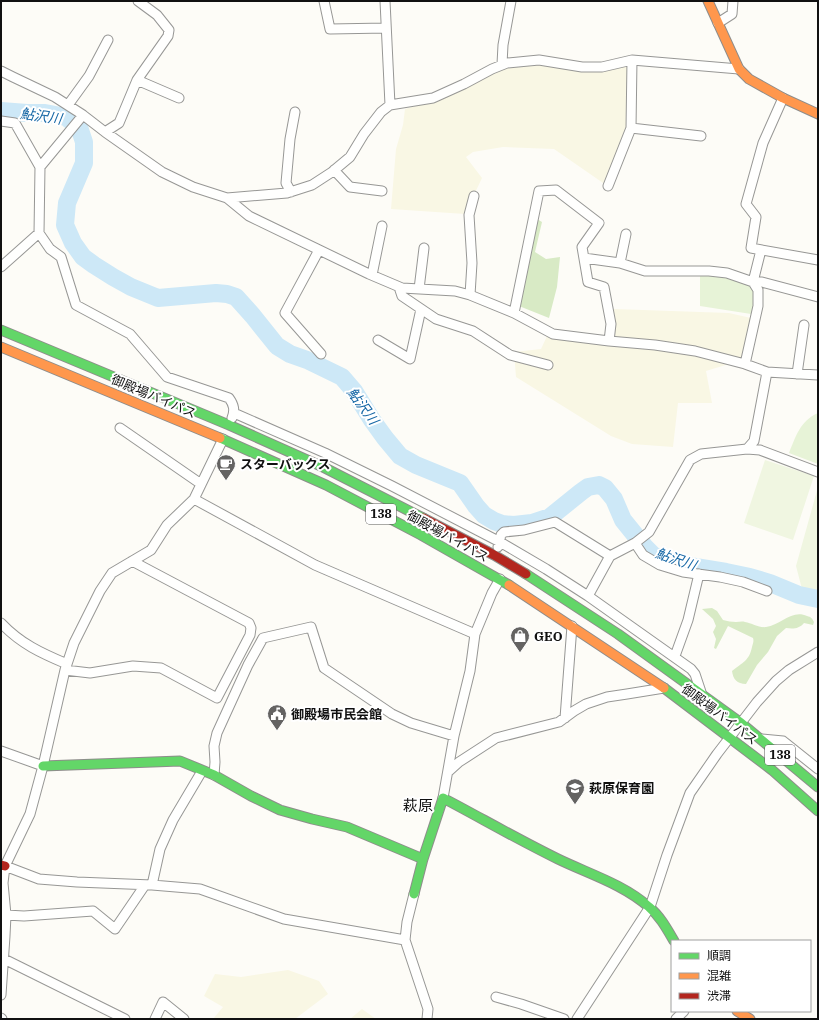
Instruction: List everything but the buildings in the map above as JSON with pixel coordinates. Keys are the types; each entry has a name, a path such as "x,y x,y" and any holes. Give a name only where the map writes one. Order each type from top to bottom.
{"main road":[{"path":"708,1 739,69 749,79 783,98 818,114"},
{"name":"御殿場バイパス","path":"1,330 229,424 323,467 494,555 525,573 618,634 741,723 818,786"},
{"name":"御殿場バイパス","path":"1,347 223,439 326,485 421,534 500,579 664,688 772,770 818,811"},
{"path":"43,766 180,761 214,775 251,796 280,810 347,826 423,859"},
{"path":"414,894 423,859 443,798 559,859 628,891 650,907 662,921 673,940"},
{"path":"739,1012 750,1019"}],"street":[{"path":"105,132 119,123 137,80 168,36 169,30 156,15 138,1"},
{"path":"324,1 330,29 386,28"},
{"path":"385,1 390,105"},
{"path":"502,64 503,45 511,1"},
{"path":"718,23 732,14 733,1"},
{"path":"68,105 89,76 108,40"},
{"path":"227,198 287,193 312,185 350,157 376,118 390,105 433,98 502,64 539,60 582,67 602,67 632,60 739,69"},
{"path":"608,186 631,128 632,60"},
{"path":"1,71 12,78 55,97 68,105 82,117 162,172 193,187 227,198 249,216 399,287 455,291 470,295 514,313 553,334 655,345 695,351 744,364 767,372 818,375"},
{"path":"137,80 179,98"},
{"path":"783,98 763,143 746,204 756,217 751,248 818,260"},
{"path":"291,192 286,183 290,139 295,112"},
{"path":"40,167 82,117"},
{"path":"1,122 15,123 40,167 39,233 50,249 61,257 76,305 130,334 167,377 229,398 234,408 234,413 229,424"},
{"path":"631,128 701,136"},
{"path":"334,170 350,187 382,191"},
{"path":"514,313 539,191 556,190 599,223 582,247 588,282 604,287 611,324 609,341"},
{"path":"470,295 472,262 469,215 474,196"},
{"path":"372,275 382,226"},
{"path":"1,267 39,233"},
{"path":"620,263 626,234"},
{"path":"419,289 424,248"},
{"path":"319,250 285,313 321,354"},
{"path":"744,364 758,306 758,290 753,282 760,250"},
{"path":"584,258 620,263 645,271 727,272 753,282 762,282 818,297"},
{"path":"399,287 402,296 436,319 473,331 510,356 548,365"},
{"path":"378,340 410,359 421,309"},
{"path":"797,374 804,325"},
{"path":"747,449 754,441 767,372"},
{"path":"234,413 325,453 392,486 500,542 546,569 588,596 692,669 702,694"},
{"path":"120,428 201,484"},
{"path":"1,995 6,915 3,865 30,814 43,766 66,667 74,643 100,591 112,573 151,550 168,525 194,499 223,439"},
{"path":"588,596 610,556 635,543 649,532 690,460 701,454 747,449 760,450 818,472"},
{"path":"194,499 315,565 475,634"},
{"path":"494,555 504,532 524,530 555,522 610,556"},
{"path":"635,543 642,555 660,565 683,572 743,582 767,591"},
{"path":"1,623 22,642 66,667 90,673 133,666 161,668 217,698 250,636 251,628 249,623 132,561"},
{"path":"674,656 688,620 699,574"},
{"path":"443,798 454,736 470,671 475,634 492,593 500,579"},
{"path":"564,718 572,626"},
{"path":"214,775 214,746 217,733 248,665 263,638 311,627 324,668 392,714 411,723 454,736"},
{"path":"578,1019 650,907 690,793 729,738 757,702 776,681 789,670 818,652"},
{"path":"448,772 459,762 496,738 559,722 586,704 607,696 664,688"},
{"path":"760,739 783,741 818,769"},
{"path":"1,751 43,766"},
{"path":"6,915 24,916 93,911 115,929 149,885 160,849 173,820 202,771"},
{"path":"3,865 39,879 200,889 284,919 405,940"},
{"path":"414,894 407,922 405,940 428,1009 428,1019"},
{"path":"4,959 125,1019"},
{"path":"496,997 564,1019"},
{"path":"155,1019 163,1002 184,1019"}],"shaded area":[{"path":"502,64 629,65 631,128 606,185 554,149 503,147 473,152 466,157 482,178 465,214 391,209 396,149 403,125 405,109 435,100"},
{"path":"614,309 729,313 751,318 742,360 706,371 712,403 678,403 673,447 632,444 611,436 516,377 514,352 541,349 548,334 614,337"},
{"path":"288,970 319,981 328,994 295,1019 213,1019 223,1007 204,996 215,974 241,977"},
{"path":"362,1009 376,1019 350,1019"}],"green space":[{"path":"537,219 542,222 535,252 546,259 560,257 557,287 549,318 519,306"},
{"path":"700,275 729,276 754,284 756,307 751,314 700,306"},
{"path":"818,413 818,464 789,453 799,430 807,420"},
{"path":"765,460 814,476 793,540 744,523"},
{"path":"818,487 818,594 802,589 796,566"},
{"path":"712,608 717,611 723,620 744,622 761,627 771,626 796,614 802,614 810,617 814,622 813,625 804,623 796,628 786,628 777,636 746,684 743,684 736,680 732,671 745,661 751,652 753,638 728,626 716,649 714,648 716,639 713,632 716,626 713,619 702,609"}],"waterway":[{"name":"鮎沢川","path":"1,111 45,113 66,117 79,127 84,142 84,163 67,203 65,225 73,243 83,257 131,287 158,298 216,293 236,297 277,346 290,354 307,360 342,377 354,391 385,438 400,456 416,465 460,483 484,515 494,521 502,524 514,525 532,523 550,517 588,487 599,485 605,488 614,499 623,520 653,555 683,565 750,577 770,583 799,595 818,599"}],"traffic: fast":[{"path":"1,330 229,425 323,467 423,518"},
{"path":"220,438 326,485 421,535 509,585"},
{"path":"526,574 618,634 741,723 818,787"},
{"path":"664,688 772,770 818,811"},
{"path":"43,766 180,761 214,775 251,796 280,810 347,827 423,859"},
{"path":"414,894 423,859 443,798 543,852 628,892 657,914 673,940"}],"traffic: slow":[{"path":"708,1 739,69 749,79 783,98 818,114"},
{"path":"1,347 220,438"},
{"path":"509,585 664,688"},
{"path":"739,1012 750,1019"}],"traffic: jam":[{"path":"423,518 494,555 526,574"},
{"path":"1,865 5,866"}],"place":[{"name":"スターバックス","path":"226,481"},
{"name":"GEO","path":"520,653"},
{"name":"御殿場市民会館","path":"277,731"},
{"name":"萩原保育園","path":"575,805"}],"district":[{"name":"萩原","path":"418,806"}]}
